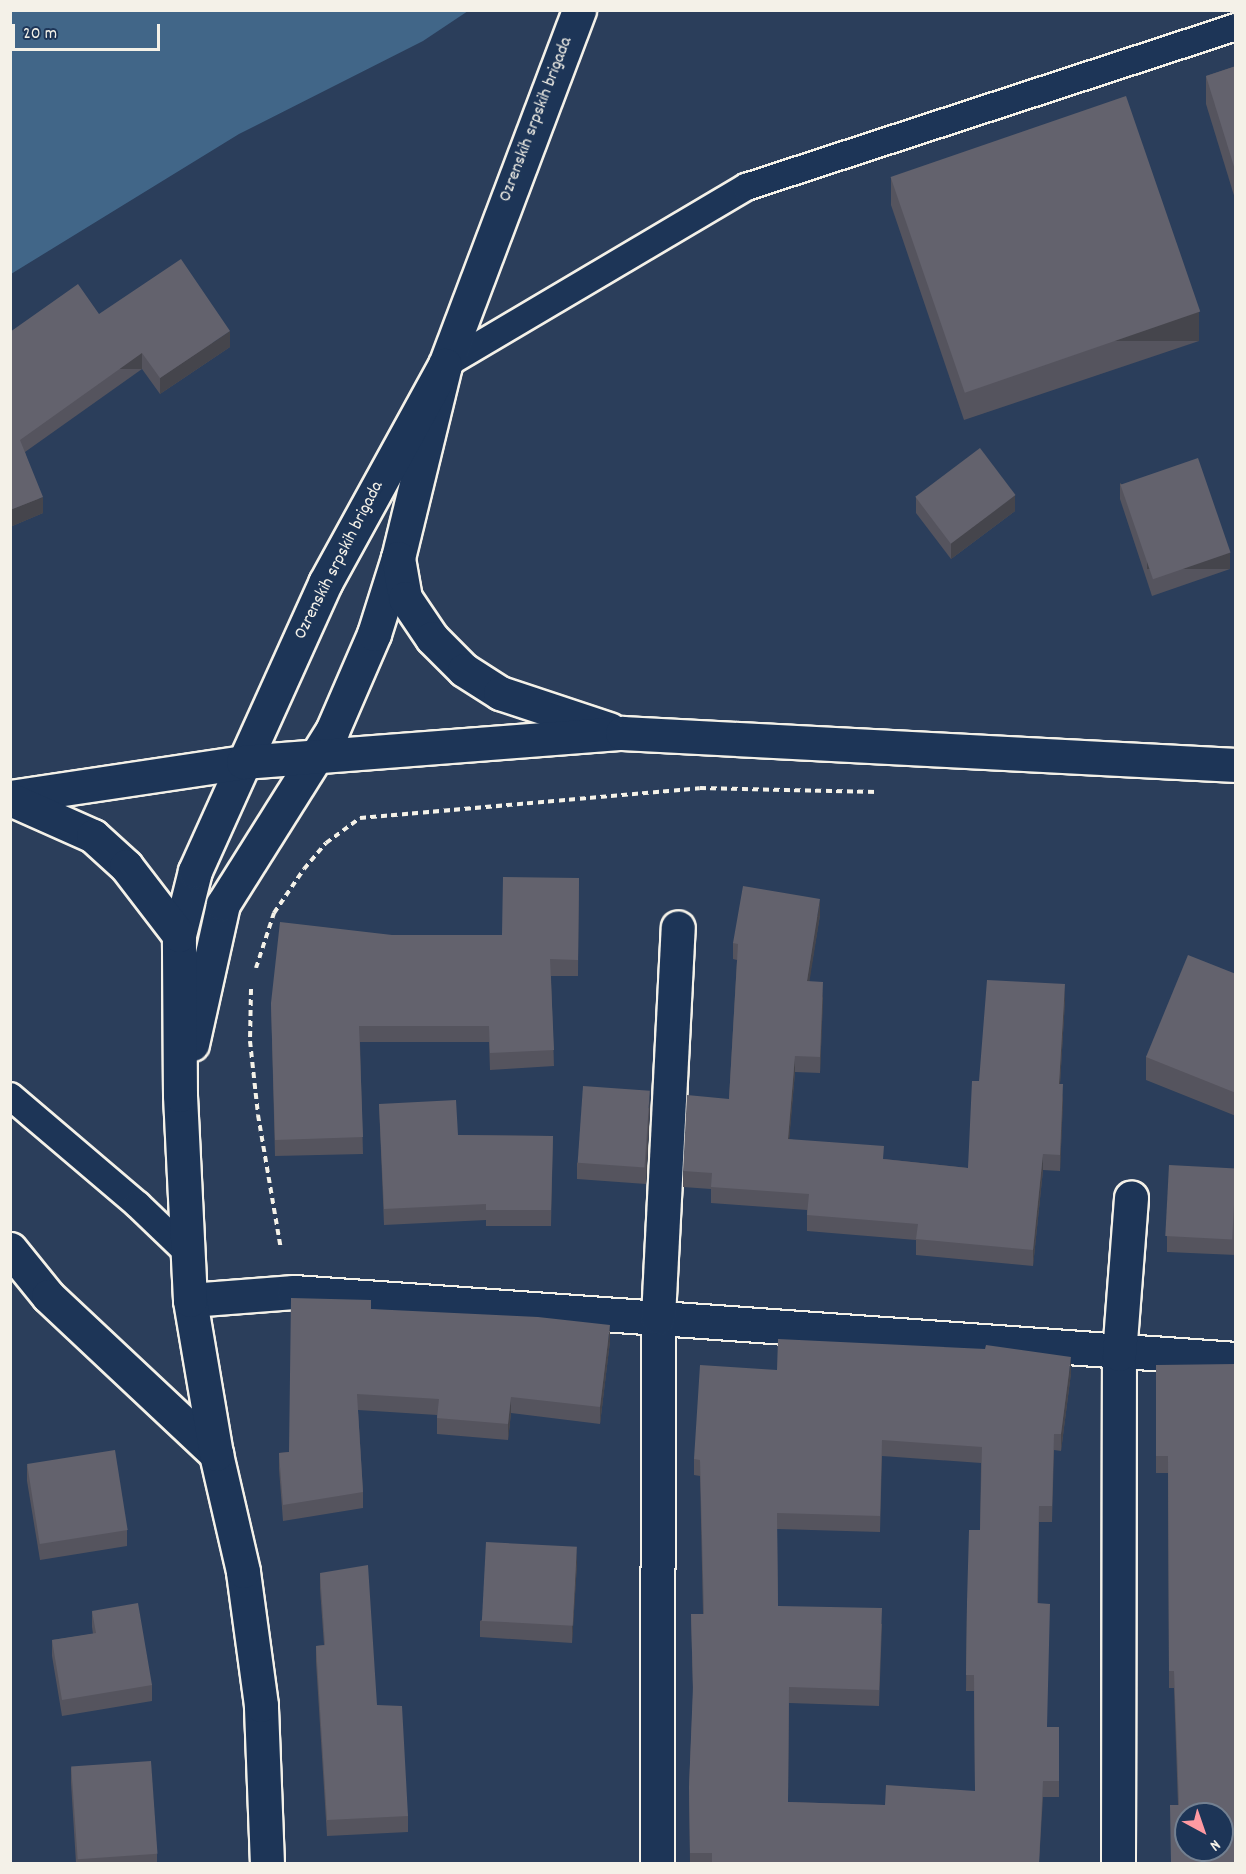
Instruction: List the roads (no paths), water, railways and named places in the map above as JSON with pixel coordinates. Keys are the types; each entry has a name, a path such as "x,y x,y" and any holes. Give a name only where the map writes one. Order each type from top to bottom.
{"main road":[{"name":"Ozrenskih srpskih brigada","path":"180,1095 223,904 332,731 374,634 398,558 445,365 579,10"},
{"name":"Ozrenskih srpskih brigada","path":"180,1095 179,935 195,871 325,583 445,365"},
{"path":"398,558 405,598 432,638 464,670 500,693 622,733"},
{"path":"10,798 243,762 622,733 1236,765"},
{"path":"10,798 93,836 126,866 179,935"},
{"path":"657,1863 658,1317 678,928"},
{"path":"180,1095 190,1300 216,1455 243,1571 261,1705 267,1863"},
{"path":"1118,1863 1119,1354 1131,1197"},
{"path":"10,1249 48,1296 216,1455"},
{"path":"190,1300 294,1292 658,1317 1119,1354 1236,1359"}],"lane":[{"path":"445,365 746,187 1236,27"},
{"path":"10,1096 138,1205 188,1252"}],"water":[{"path":"11,10 468,11 423,41 239,134 11,274"}]}
